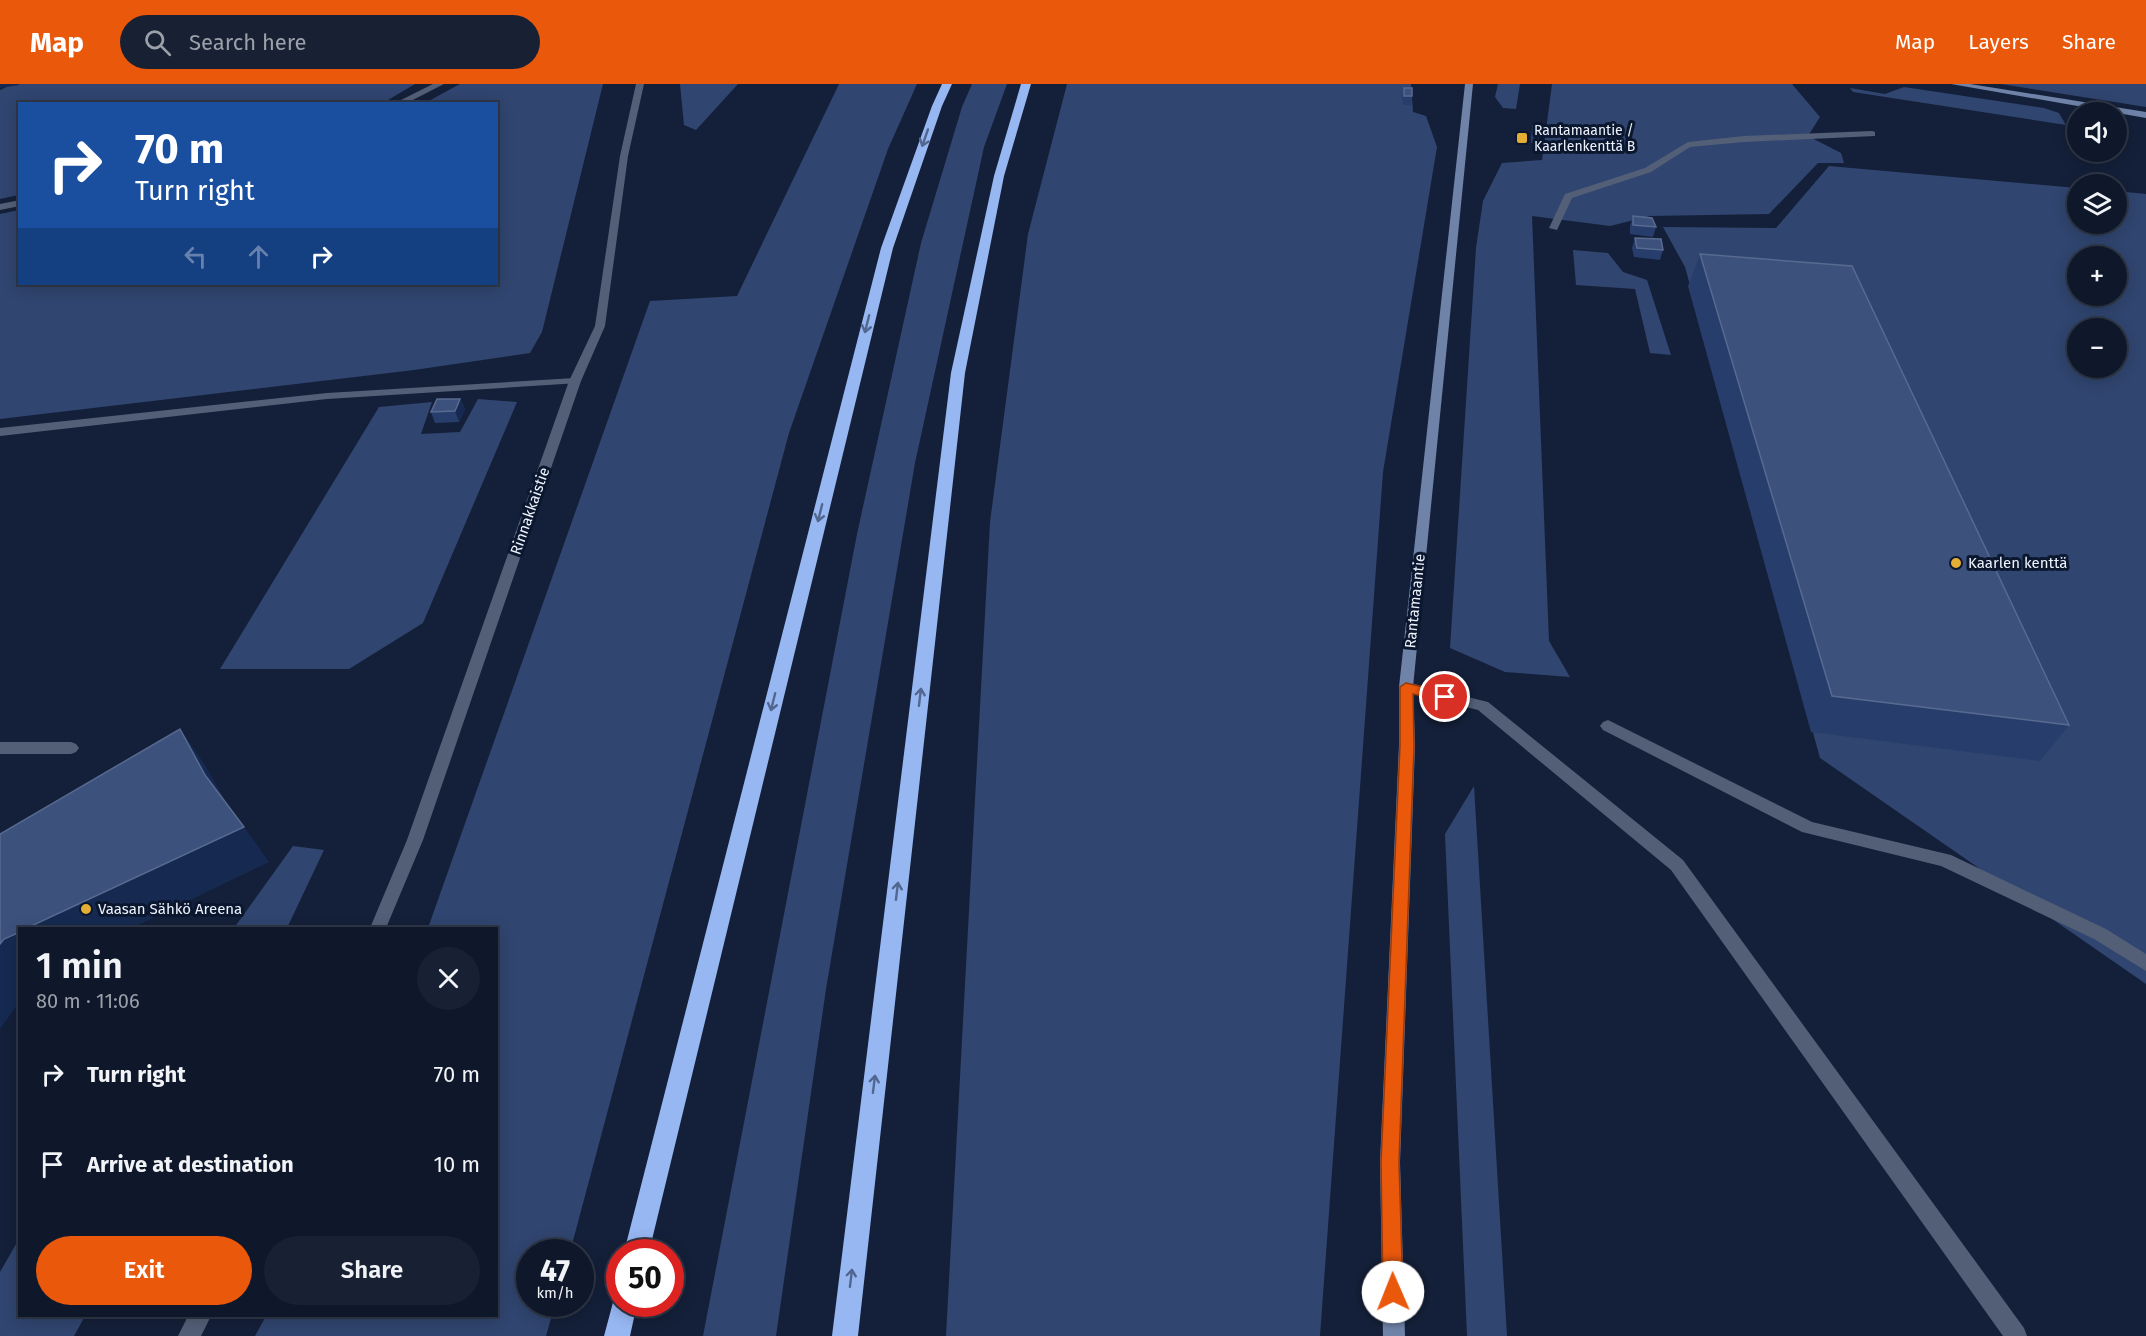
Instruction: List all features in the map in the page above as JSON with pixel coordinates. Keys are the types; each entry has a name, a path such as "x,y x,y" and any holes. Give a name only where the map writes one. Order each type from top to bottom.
{"highway":[{"path":"639,1239 886,248 947,84"},
{"path":"845,1336 958,373 999,176 1026,84"},
{"path":"617,1336 621,1317"}],"main road":[{"name":"Rantamaantie","path":"1394,1336 1390,1162 1407,746 1406,687 1469,84"},
{"path":"1955,84 2146,115"}],"street":[{"path":"402,102 440,84"},
{"name":"Rinnakkaistie","path":"378,927 415,840 575,381 600,326 624,156 640,84"},
{"path":"1554,228 1568,196 1648,170 1688,145 1744,139 1872,134"},
{"path":"0,207 18,203"},
{"path":"0,432 327,396 575,381"},
{"path":"1406,687 1483,706 1677,865 2016,1336"},
{"path":"1608,726 1808,826 1945,860 2100,934 2146,963"},
{"path":"0,748 71,748"},
{"path":"189,1336 199,1317"}],"shaded area":[{"path":"13,84 415,84 385,102 18,102 18,195 0,199 0,90"},
{"path":"460,84 603,84 542,332 530,353 414,370 0,419 0,214 18,210 18,285 498,285 498,102 427,102"},
{"path":"680,84 738,84 696,130 684,125"},
{"path":"839,84 917,84 888,149 789,433 573,1239 516,1239 516,1317 551,1317 546,1336 255,1336 265,1317 498,1317 498,927 428,927 650,301 737,296"},
{"path":"972,84 1007,84 984,147 915,463 826,989 776,1336 703,1336 857,534 921,243 962,107"},
{"path":"1067,84 1411,84 1413,112 1426,116 1437,147 1383,472 1320,1336 946,1336 990,522 1028,234"},
{"path":"1498,84 1520,84 1516,109 1503,108 1495,97"},
{"path":"1552,84 1792,84 1820,117 1808,136 1841,153 1844,163 1818,163 1769,214 1650,216 1610,226 1532,216 1549,641 1570,677 1505,672 1450,648 1476,248 1483,201 1502,163 1542,160"},
{"path":"2001,84 2146,84 2146,107 2127,104 2127,102"},
{"path":"1904,87 2044,108 2059,113 2066,125 1853,92 1850,88 1885,94"},
{"name":"Kaarlen kenttä","path":"1829,166 2067,187 2067,234 2127,234 2127,192 2146,194 2146,984 1820,758 1685,267 1663,227 1776,228"},
{"path":"1573,250 1608,253 1623,272 1647,280 1671,355 1650,353 1635,289 1576,285"},
{"path":"478,399 517,402 423,623 349,669 220,669 379,407 432,402 421,434 460,432"},
{"path":"1474,786 1507,1336 1467,1336 1445,834"},
{"path":"293,846 324,850 287,927 235,927"},
{"path":"18,1241 18,1317 84,1317 74,1336 0,1336 0,1272"}],"building":[{"path":"1404,88 1412,88 1412,96 1404,96"},
{"path":"1533,126 1540,127 1540,134 1534,134"},
{"path":"1633,216 1652,218 1656,227 1633,225"},
{"path":"1635,238 1661,239 1663,250 1637,248"},
{"path":"1700,254 1852,266 2069,725 1832,696"},
{"path":"437,399 460,399 455,411 431,412"},
{"path":"180,729 205,775 244,827 29,927 18,927 18,933 4,939 0,944 0,834"}],"place":[{"name":"Rantamaantie / Kaarlenkenttä B","path":"1522,138"},
{"name":"Kaarlen kenttä","path":"1956,563"},
{"name":"Vaasan Sähkö Areena","path":"86,909"}],"route":[{"path":"1393,1292 1390,1162 1407,746 1406,687 1445,697"}]}
